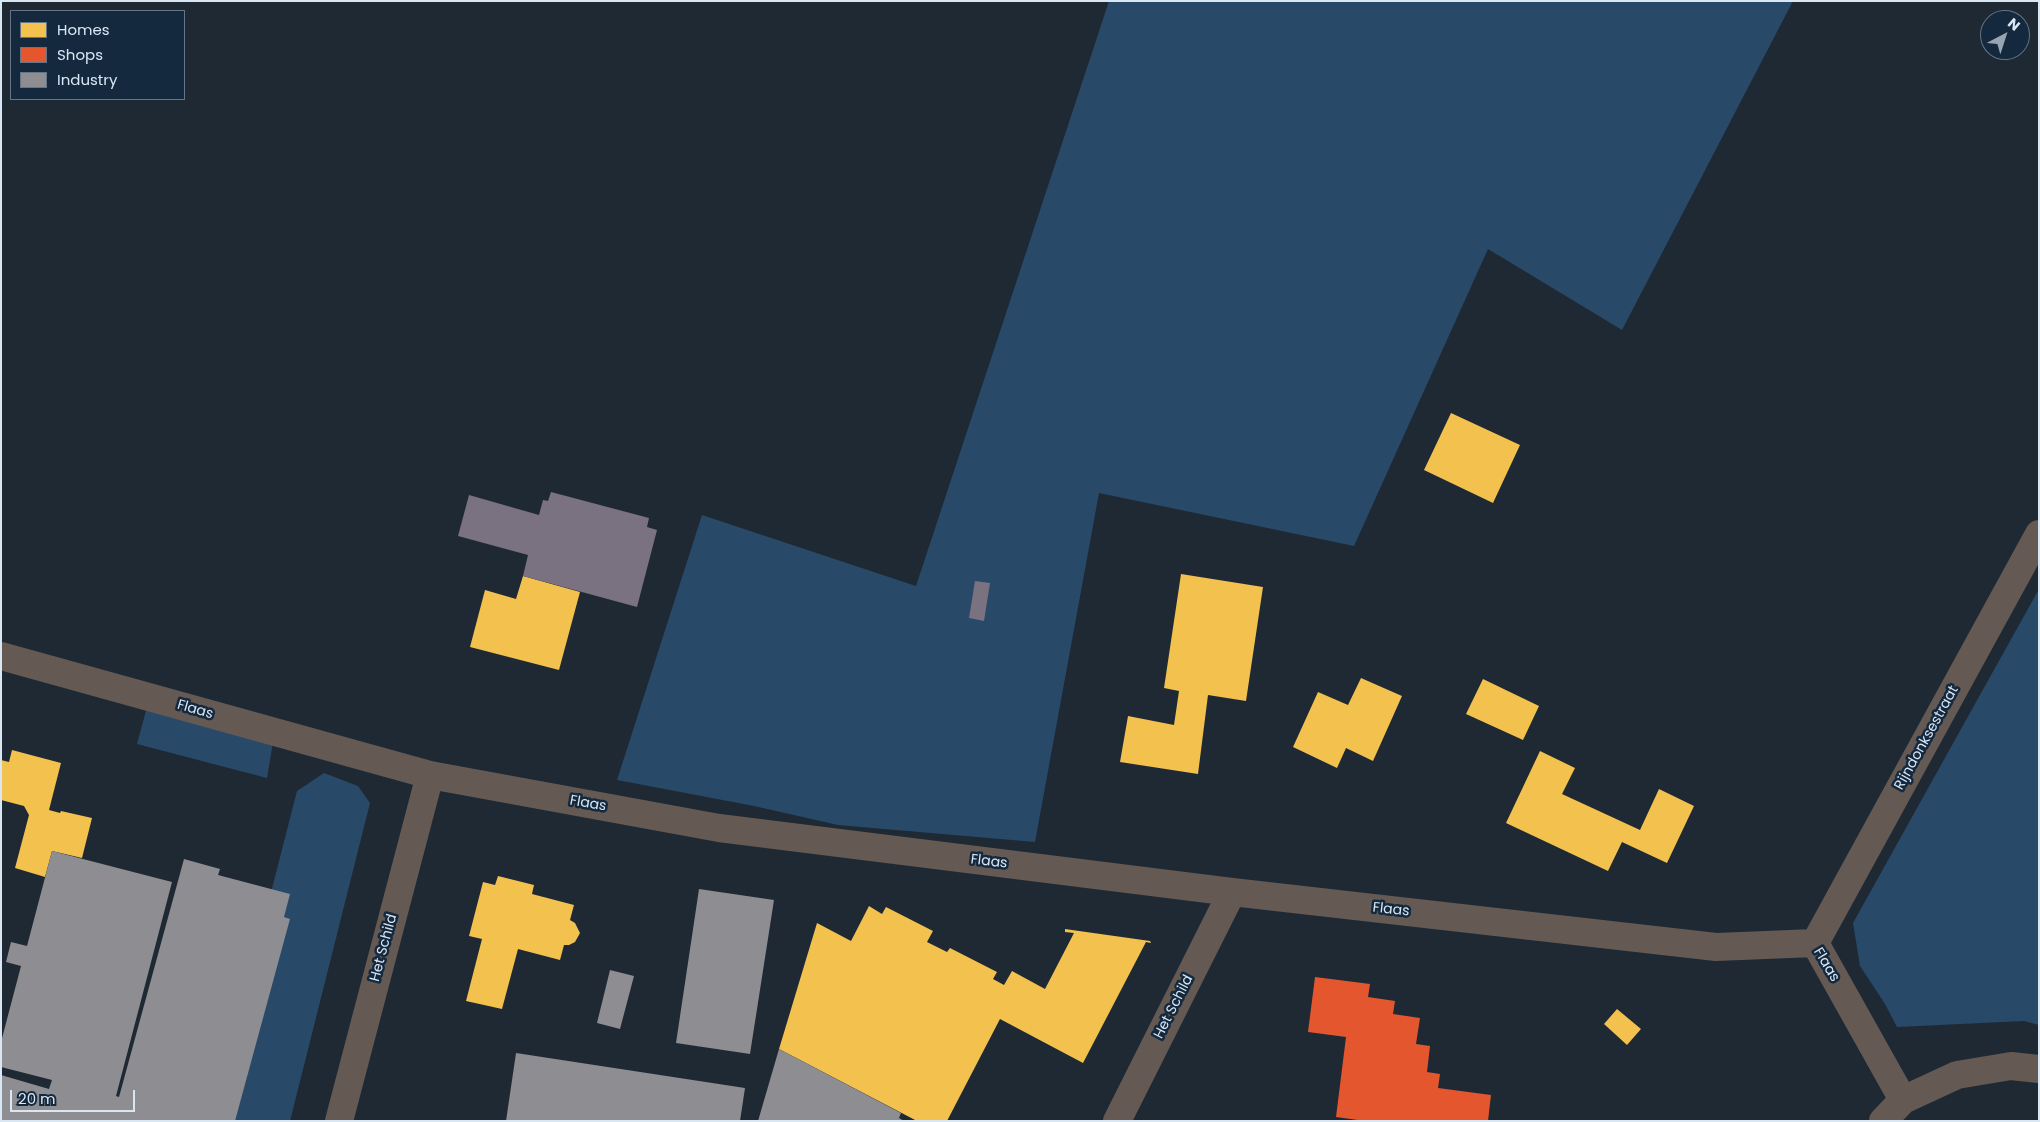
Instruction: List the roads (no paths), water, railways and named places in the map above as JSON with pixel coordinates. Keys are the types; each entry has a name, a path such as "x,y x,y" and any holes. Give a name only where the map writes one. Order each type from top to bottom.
{"street":[{"name":"Rijndonksestraat","path":"1815,943 2039,534"},
{"name":"Flaas","path":"1,656 430,775 719,828 1232,892 1716,947 1815,943 1903,1100"},
{"name":"Het Schild","path":"339,1121 430,775"},
{"name":"Het Schild","path":"1117,1121 1232,892"},
{"path":"1883,1121 1903,1100 1957,1074 2011,1066 2039,1069"}]}
